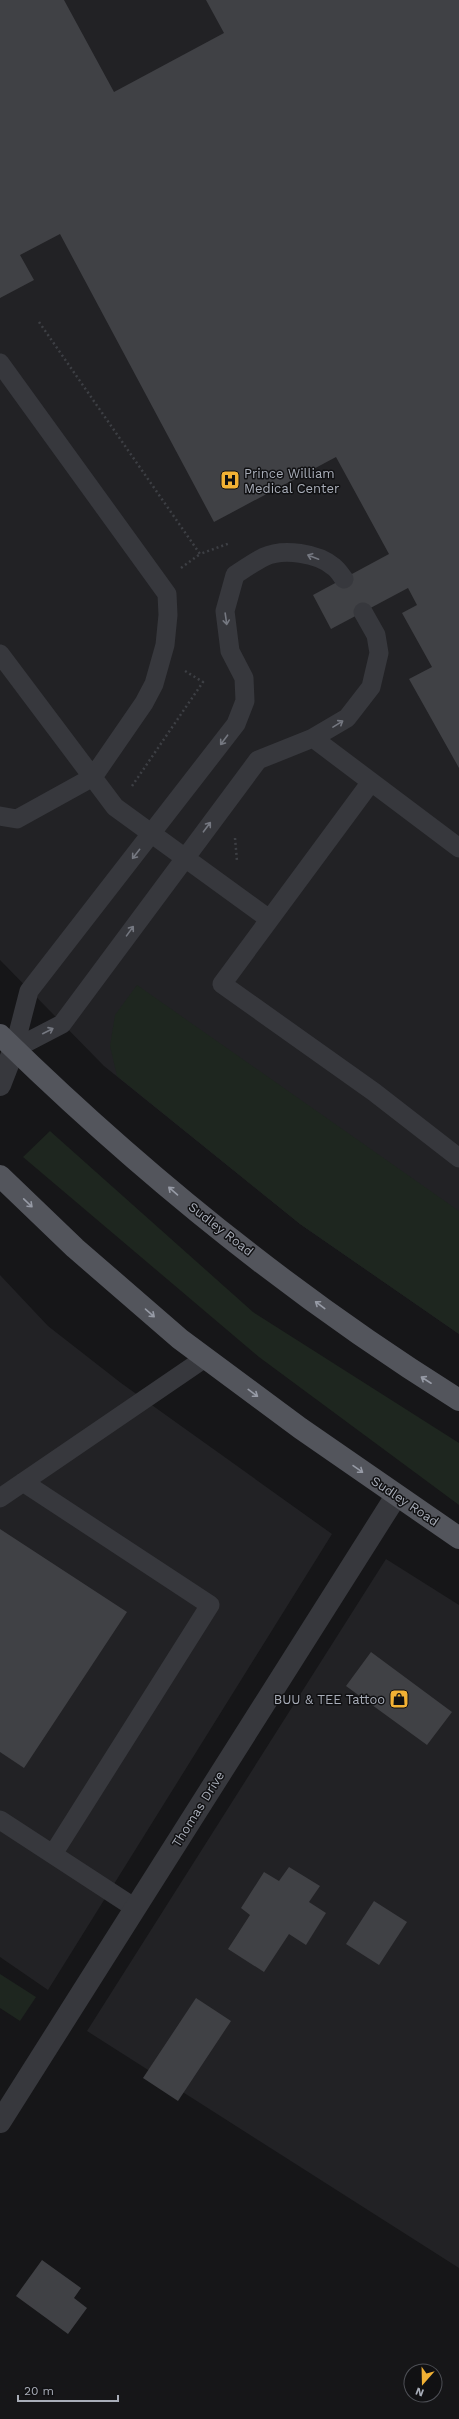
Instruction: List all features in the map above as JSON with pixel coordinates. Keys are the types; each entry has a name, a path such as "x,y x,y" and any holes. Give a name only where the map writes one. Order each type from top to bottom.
{"main road":[{"name":"Sudley Road","path":"7,1042 65,1097 188,1204 329,1312 424,1378 459,1400"},
{"name":"Sudley Road","path":"0,1176 75,1248 175,1335 396,1496 459,1538"}],"street":[{"path":"0,1085 7,1042"},
{"name":"Thomas Drive","path":"0,2122 396,1496"}],"lane":[{"path":"0,363 167,594 168,615 165,645 154,684 144,703 93,776 17,820 0,816"},
{"path":"7,1042 29,991 236,724 245,701 244,678 230,651 225,612 235,576 264,556 283,553 305,554 318,559 334,566 344,579"},
{"path":"7,1042 62,1024 185,856 258,760 313,738 347,718 371,687 379,653 376,635 362,612"},
{"path":"0,654 115,807 185,856 269,919"},
{"path":"313,738 459,848"},
{"path":"371,782 222,984 374,1092 459,1158"},
{"path":"0,1498 205,1358"},
{"path":"23,1482 210,1605 53,1854"},
{"path":"0,1820 135,1908"}],"path":[{"path":"39,322 200,554 236,541"},
{"path":"226,887 238,869 235,837"}],"shaded area":[{"name":"Prince William Medical Center","path":"0,0 459,0 459,1334 300,1224 104,1066 0,960"},
{"path":"137,985 459,1211 459,1334 300,1224 117,1076 110,1046 115,1015"},
{"path":"50,1131 253,1312 459,1443 459,1505 259,1357 23,1157"},
{"path":"0,1275 48,1326 121,1383 332,1534 48,1990 0,1957"},
{"path":"386,1559 459,1605 459,2268 87,2031"},
{"path":"0,1974 36,1997 20,2021 0,2008"}],"building":[{"path":"0,0 64,0 114,92 224,33 206,0 459,0 459,768 409,679 432,667 402,613 417,605 408,588 331,629 313,595 389,554 336,457 214,522 60,234 20,255 34,280 0,298"},
{"path":"0,1529 127,1612 24,1768 0,1752"},
{"name":"BUU & TEE Tattoo","path":"371,1652 452,1712 427,1745 346,1686"},
{"path":"289,1867 320,1886 309,1902 326,1913 306,1945 289,1934 264,1972 228,1949 250,1915 241,1908 264,1872 279,1881"},
{"path":"374,1901 407,1922 379,1965 346,1944"},
{"path":"196,1998 231,2021 178,2101 143,2078"},
{"path":"42,2260 81,2288 74,2298 87,2308 68,2334 16,2296"}],"place":[{"name":"Prince William Medical Center","path":"230,480"},
{"name":"BUU & TEE Tattoo","path":"399,1699"}]}
